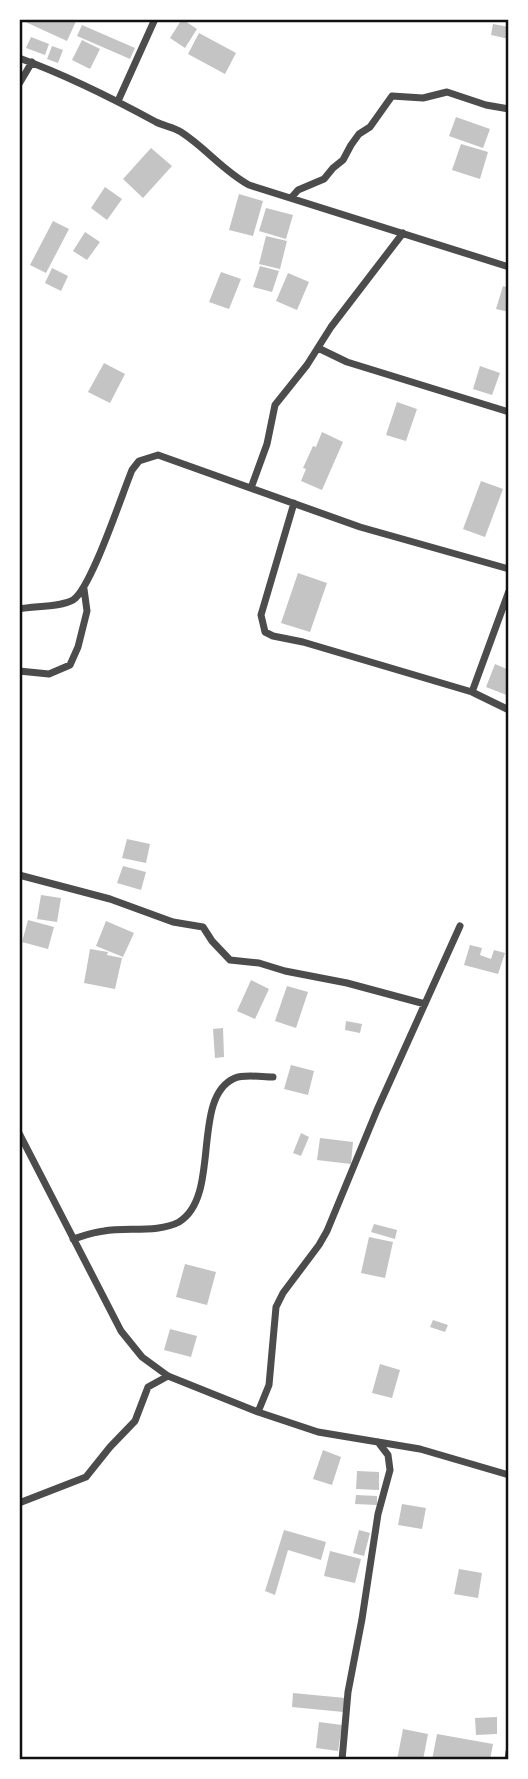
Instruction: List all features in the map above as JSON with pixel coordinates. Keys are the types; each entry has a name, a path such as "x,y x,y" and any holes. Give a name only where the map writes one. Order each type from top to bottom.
{"street":[{"path":"118,101 155,19"},
{"path":"19,58 118,101 166,128 177,130 228,173 249,185 509,267"},
{"path":"19,83 32,62"},
{"path":"291,198 298,190 324,179 333,167 343,160 359,134 370,127 392,96 423,97 447,92 486,105 509,109"},
{"path":"251,488 267,444 275,405 403,233"},
{"path":"318,348 347,362 509,412"},
{"path":"19,608 63,604 78,596 84,588 132,470 139,461 158,455 359,527 509,569"},
{"path":"294,503 261,615 265,632 472,692 509,710"},
{"path":"19,671 49,674 70,665 78,647 87,611 84,588"},
{"path":"472,692 509,591"},
{"path":"19,875 110,900 173,922 203,927 212,942 230,960 260,963 425,1004"},
{"path":"258,1412 269,1385 276,1307 327,1231 377,1110 460,926"},
{"path":"73,1239 106,1230 149,1229 178,1223 194,1208 204,1171 208,1129 219,1090 236,1077 273,1077"},
{"path":"19,1133 121,1331 142,1357 168,1376 258,1412 318,1432 420,1449 509,1475"},
{"path":"19,1503 86,1476 135,1421 148,1387 168,1376"},
{"path":"342,1760 348,1692 378,1514 390,1470 388,1455 377,1442"},
{"path":"508,1760 509,1752"}],"building":[{"path":"19,19 77,19 67,41"},
{"path":"182,19 197,29 185,48 170,38"},
{"path":"493,24 509,27 509,39 491,35"},
{"path":"82,25 135,48 130,59 77,36"},
{"path":"199,33 236,53 225,74 188,54"},
{"path":"31,37 49,44 45,55 26,48"},
{"path":"82,40 100,49 90,69 72,60"},
{"path":"52,46 63,50 58,63 47,59"},
{"path":"456,117 490,129 483,148 449,136"},
{"path":"461,144 488,152 480,179 452,170"},
{"path":"151,148 172,166 143,198 123,179"},
{"path":"105,187 122,199 107,220 91,208"},
{"path":"239,194 263,201 253,236 229,230"},
{"path":"266,208 293,215 286,239 259,231"},
{"path":"53,221 69,229 46,273 30,265"},
{"path":"85,232 100,242 87,260 73,251"},
{"path":"266,236 287,241 280,269 259,264"},
{"path":"260,266 279,271 272,292 253,287"},
{"path":"52,268 68,276 61,291 45,283"},
{"path":"221,272 241,279 229,309 209,302"},
{"path":"288,273 309,282 297,310 276,301"},
{"path":"503,286 509,288 509,312 496,309"},
{"path":"104,363 125,374 110,403 88,392"},
{"path":"480,366 500,373 492,395 473,389"},
{"path":"397,402 417,409 406,441 386,435"},
{"path":"322,432 343,442 322,490 301,481 306,469 303,468"},
{"path":"481,481 503,489 485,537 463,529"},
{"path":"298,573 327,583 310,632 281,623"},
{"path":"495,664 509,670 509,696 486,687"},
{"path":"127,839 150,844 146,863 122,858"},
{"path":"123,866 146,872 141,890 117,883"},
{"path":"41,895 61,898 57,922 37,919"},
{"path":"28,920 54,927 48,949 22,942"},
{"path":"106,921 134,933 123,957 96,946"},
{"path":"470,945 482,948 480,955 491,959 494,950 505,953 498,974 464,965"},
{"path":"90,949 122,958 115,989 84,983"},
{"path":"251,980 269,989 255,1019 237,1011"},
{"path":"287,986 308,992 296,1028 275,1021"},
{"path":"346,1021 362,1024 360,1033 345,1030"},
{"path":"223,1028 224,1057 215,1058 213,1029"},
{"path":"291,1065 314,1071 308,1095 284,1089"},
{"path":"301,1133 309,1137 301,1156 293,1153"},
{"path":"320,1138 353,1142 351,1164 317,1160"},
{"path":"374,1224 397,1230 395,1239 371,1232"},
{"path":"369,1237 393,1242 385,1278 361,1273"},
{"path":"185,1264 216,1272 207,1305 176,1297"},
{"path":"433,1320 448,1325 445,1332 430,1327"},
{"path":"170,1329 197,1336 191,1357 164,1350"},
{"path":"380,1364 400,1370 392,1398 372,1393"},
{"path":"323,1450 341,1457 332,1485 313,1479"},
{"path":"357,1471 379,1472 379,1490 356,1489"},
{"path":"356,1495 377,1496 377,1505 355,1504"},
{"path":"402,1504 426,1508 422,1529 398,1525"},
{"path":"284,1530 326,1542 321,1560 288,1550 275,1595 265,1591"},
{"path":"359,1530 370,1533 364,1556 353,1553"},
{"path":"330,1551 361,1559 355,1583 324,1576"},
{"path":"459,1569 482,1573 478,1598 454,1594"},
{"path":"293,1693 345,1698 343,1712 292,1707"},
{"path":"497,1717 497,1734 476,1735 475,1718"},
{"path":"319,1722 342,1725 338,1751 316,1748"},
{"path":"403,1729 428,1734 423,1760 397,1760"},
{"path":"437,1734 493,1744 490,1760 432,1760"}]}
